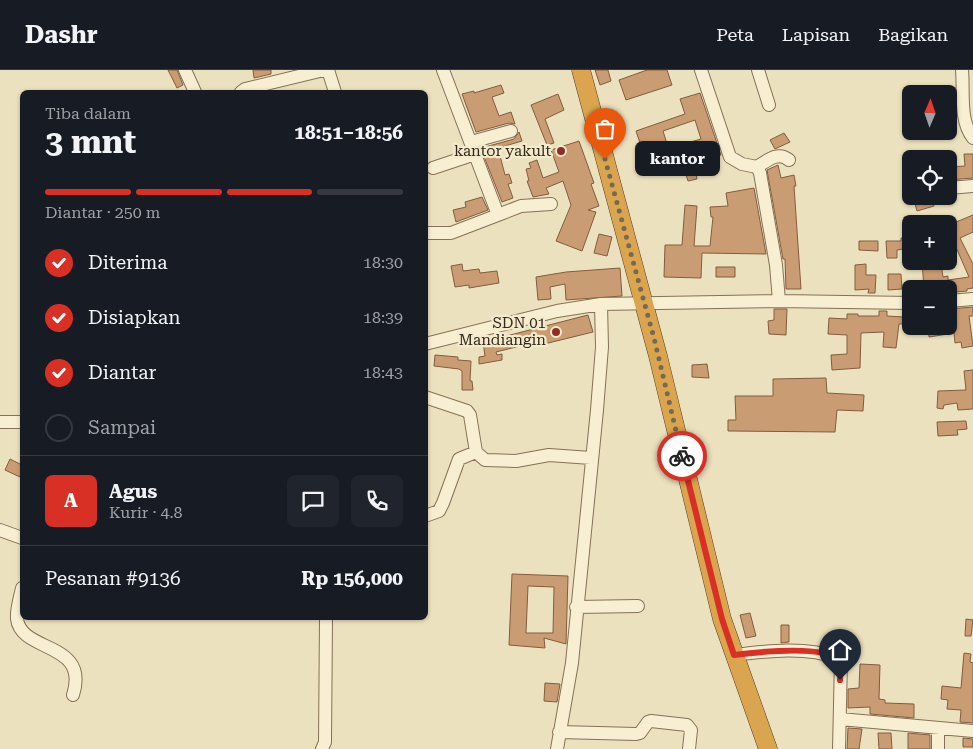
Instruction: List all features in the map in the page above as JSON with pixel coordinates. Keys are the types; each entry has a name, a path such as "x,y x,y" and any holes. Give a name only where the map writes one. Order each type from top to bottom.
{"highway":[{"path":"581,70 644,303 722,619 768,749"}],"street":[{"path":"186,70 194,90"},
{"path":"245,90 324,70"},
{"path":"328,70 334,90"},
{"path":"443,70 498,215"},
{"path":"702,70 730,157 742,164 758,167 778,155 784,156 789,160"},
{"path":"758,70 769,105"},
{"path":"962,70 964,119 968,131 973,138"},
{"path":"433,168 511,131"},
{"path":"758,167 776,265 779,301"},
{"path":"957,187 973,186"},
{"path":"428,233 451,233 521,206 551,204"},
{"path":"957,300 973,299"},
{"path":"428,343 557,311 601,304 779,301 902,303"},
{"path":"557,749 572,663 602,347 601,304"},
{"path":"428,398 467,411 470,415 476,452 485,460 516,460 549,455 592,458"},
{"path":"0,422 20,422"},
{"path":"428,515 439,511 443,504 459,459 476,452"},
{"path":"0,530 20,537"},
{"path":"20,598 18,609 19,624 28,635 62,654 71,663 76,676 73,695"},
{"path":"576,607 638,606"},
{"path":"322,749 325,742 326,620"},
{"path":"734,655 772,650 808,652 841,660 839,749"},
{"path":"840,719 973,731"},
{"path":"559,732 636,734 640,733 648,722 651,721 687,725 691,730 689,749"},
{"path":"938,728 938,749"}],"building":[{"path":"168,70 177,70 183,85 177,88"},
{"path":"253,70 271,70 271,74 254,78"},
{"path":"595,70 608,70 611,81 600,85"},
{"path":"647,70 667,70 672,85 626,100 619,80"},
{"path":"501,85 504,93 492,97 499,116 511,112 515,124 509,123 476,132 462,94 474,91 474,93"},
{"path":"700,93 721,155 694,163 697,179 688,181 677,146 701,139 695,120 663,131 667,144 643,152 636,131 685,114 680,99"},
{"path":"558,94 564,110 545,119 554,143 547,145 531,105"},
{"path":"519,132 522,141 498,148 505,175 509,174 512,183 508,184 513,198 502,202 483,154 487,152 485,147 514,139"},
{"path":"784,133 790,142 775,149 770,140"},
{"path":"579,141 594,183 591,184 599,206 588,210 596,212 582,251 556,241 571,205 563,181 546,188 549,194 533,197 527,181 529,181 526,169 531,168 529,163 537,160 543,178 559,172 551,150"},
{"path":"964,154 973,154 973,178 957,179 957,166 965,166"},
{"path":"778,165 781,178 794,175 801,289 786,289 785,259 783,259 767,170"},
{"path":"754,188 766,254 702,253 701,278 664,277 665,245 682,245 685,205 697,206 694,246 710,246 713,217 711,217 710,207 728,206 726,193"},
{"path":"482,197 488,210 456,222 453,210 466,207 465,202"},
{"path":"915,205 934,205 934,206 917,211"},
{"path":"973,215 973,232 960,238 973,264 973,288 957,292 957,280 948,280 969,277 957,250 957,222"},
{"path":"599,234 612,237 607,256 594,253"},
{"path":"901,238 902,249 897,250 897,258 887,258 886,241 901,241"},
{"path":"859,241 878,241 878,251 859,250"},
{"path":"462,264 463,271 479,269 480,273 497,271 499,283 469,288 469,285 455,287 451,266"},
{"path":"866,264 866,275 876,275 875,293 868,293 869,289 855,290 855,265"},
{"path":"716,267 735,267 735,277 716,277"},
{"path":"620,268 622,296 566,300 565,284 550,287 551,299 538,300 536,277 566,272"},
{"path":"923,270 942,270 943,277 948,276 948,280 923,280"},
{"path":"888,274 901,274 902,289 888,290"},
{"path":"973,307 973,316 969,316 973,346 962,348 961,342 955,343 954,335 957,335 957,308"},
{"path":"774,309 787,309 786,335 769,334 768,321 774,320"},
{"path":"879,311 887,311 887,316 902,317 902,324 899,324 896,348 883,347 884,332 861,333 860,368 832,370 831,355 847,354 847,335 828,334 829,318 847,319 847,314 879,316"},
{"name":"SDN 01 Mandiangin","path":"588,315 593,332 524,349 524,345 496,352 497,355 502,354 502,360 479,364 479,357 485,356 483,342"},
{"path":"435,355 458,357 458,360 471,361 470,381 472,381 473,390 462,390 462,371 459,369 434,366"},
{"path":"707,364 709,378 692,377 692,365"},
{"path":"973,370 973,409 958,410 957,403 944,405 943,409 937,408 938,391 966,390 964,371"},
{"path":"826,378 827,393 864,395 863,411 837,410 835,432 728,431 728,420 736,420 735,396 773,396 773,379"},
{"path":"966,421 967,429 957,430 958,435 938,436 937,422"},
{"path":"10,459 20,464 20,477 5,470"},
{"path":"512,574 568,576 566,644 544,638 545,648 509,645","holes":["528,586 554,587 553,633 526,633"]},
{"path":"750,613 756,636 746,638 740,615"},
{"path":"966,619 973,620 971,636 965,636"},
{"path":"781,625 789,625 789,642 781,643"},
{"path":"964,653 971,654 970,662 973,663 973,723 960,722 961,710 947,709 948,700 941,699 942,686 961,688"},
{"path":"860,664 880,665 879,699 885,700 885,703 914,704 914,718 870,714 870,707 848,708 848,689 859,688"},
{"path":"545,683 560,684 557,702 544,701"},
{"path":"848,728 862,729 859,749 847,749"},
{"path":"878,733 891,733 892,749 879,749"},
{"path":"908,733 930,735 930,749 908,749"},
{"path":"963,738 973,739 973,747 963,747"}],"way so far":[{"path":"605,159 636,268 682,456"}],"place":[{"name":"kantor yakult","path":"561,151"},
{"name":"kantor","path":"605,159"},
{"name":"SDN 01 Mandiangin","path":"556,332"}],"route":[{"path":"682,456 709,570 734,655 772,650 831,655 841,660 840,680"}]}
